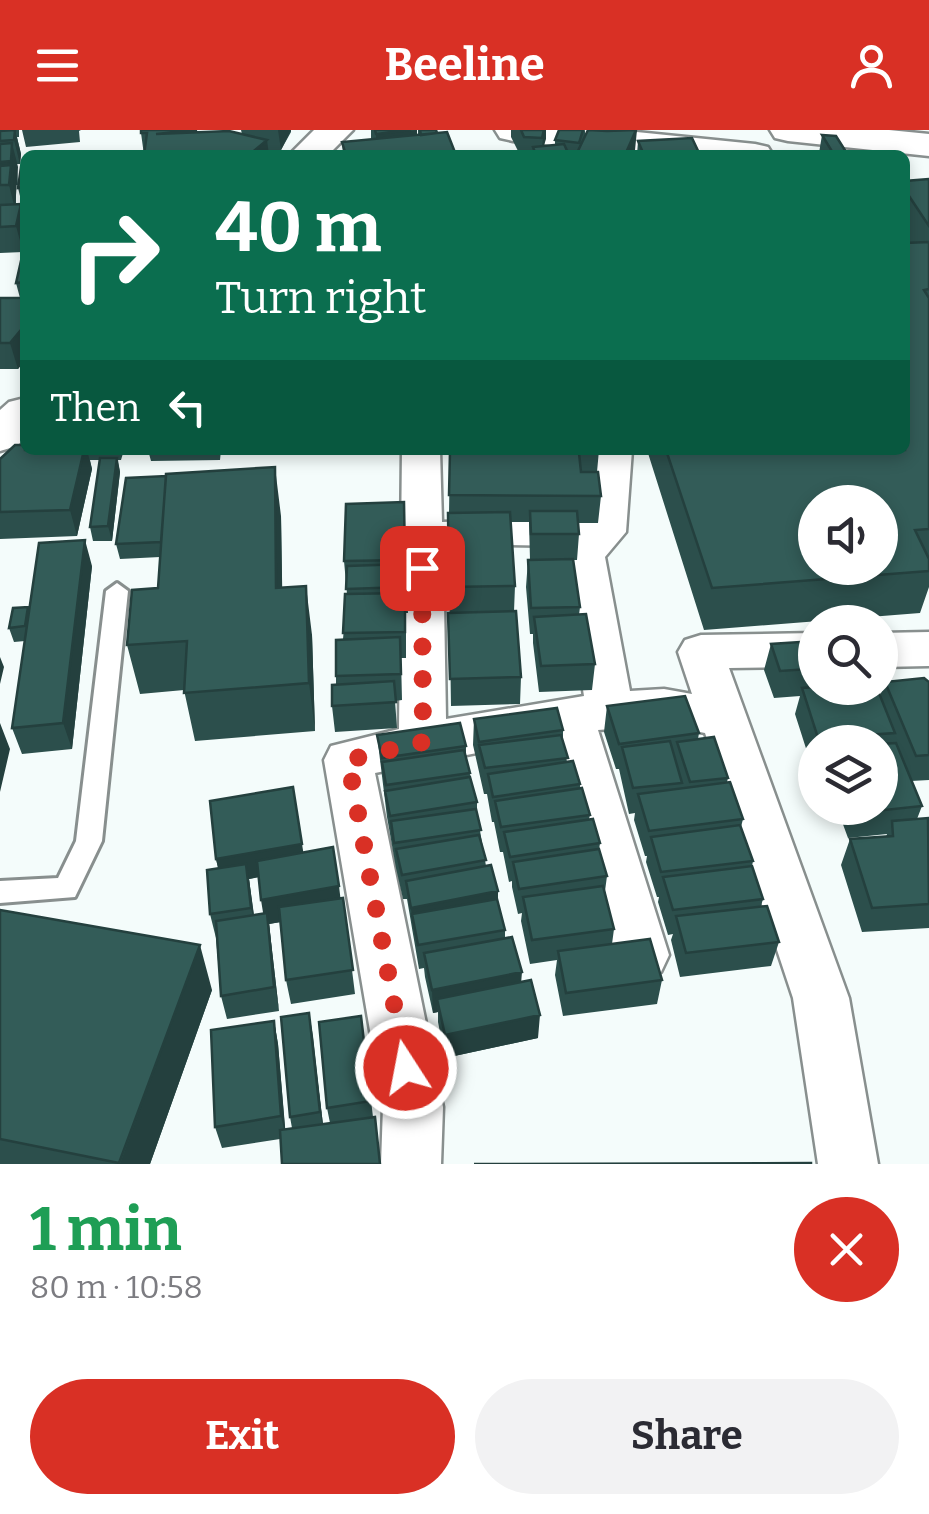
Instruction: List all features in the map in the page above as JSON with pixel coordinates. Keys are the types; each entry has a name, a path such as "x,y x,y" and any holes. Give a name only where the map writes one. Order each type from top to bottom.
{"street":[{"path":"312,150 335,130"},
{"path":"513,130 707,150"},
{"path":"788,130 929,145"},
{"path":"0,436 20,417"},
{"path":"421,455 423,742"},
{"path":"613,455 605,532 582,553 590,713 642,955"},
{"path":"422,533 605,532"},
{"path":"898,650 929,649"},
{"path":"798,650 701,652 821,998 848,1164"},
{"path":"411,1164 412,1107 348,760 423,742 590,713 664,706 724,718"}],"lane":[{"path":"0,892 66,889 89,841 117,591"}],"building":[{"path":"15,130 14,140 0,141 0,131"},
{"path":"375,130 411,130 376,134"},
{"path":"420,130 436,130 437,133 421,135"},
{"path":"521,130 544,130 542,138 524,137"},
{"path":"559,130 583,130 579,143 555,140"},
{"path":"588,130 636,130 627,150 578,150"},
{"path":"229,131 267,140 255,150 145,150 147,133 141,133"},
{"path":"447,132 454,150 344,150 342,142"},
{"path":"822,135 836,136 845,150 831,150"},
{"path":"692,138 698,150 642,150 638,141"},
{"path":"12,143 11,161 0,162 0,144"},
{"path":"564,144 567,150 534,150 533,147"},
{"path":"11,165 9,185 0,185 0,166"},
{"path":"929,179 929,226 910,198 910,181"},
{"path":"20,204 16,226 0,227 0,205"},
{"path":"929,242 929,289 924,290 929,298 929,529 915,530 929,559 929,571 898,573 898,485 798,485 798,581 712,588 668,455 910,455 910,243"},
{"path":"0,298 20,298 20,331 10,343 0,343"},
{"path":"15,445 20,445 20,455 83,455 70,510 0,512 0,459"},
{"path":"450,455 579,455 581,472 598,472 601,496 449,495"},
{"path":"100,458 117,458 108,526 90,527"},
{"path":"275,467 276,588 306,586 309,683 184,693 187,641 127,645 132,590 158,588 166,474"},
{"path":"166,476 161,542 116,544 126,478"},
{"path":"404,502 405,560 344,561 346,504"},
{"path":"530,511 577,511 579,534 531,534"},
{"path":"510,512 515,586 449,587 448,513"},
{"path":"85,540 63,723 12,728 39,543"},
{"path":"573,559 580,607 531,608 528,560"},
{"path":"406,564 407,587 346,589 347,566"},
{"path":"405,593 405,632 343,633 345,594"},
{"path":"28,607 25,626 9,628 13,608"},
{"path":"516,611 521,677 450,679 448,613"},
{"path":"586,614 595,664 541,666 534,617"},
{"path":"400,637 401,674 336,676 336,640"},
{"path":"798,642 798,670 780,671 771,644"},
{"path":"924,678 929,682 929,755 916,756 895,705 898,705 898,681"},
{"path":"394,681 396,702 332,706 332,685"},
{"path":"685,696 699,733 619,744 607,706"},
{"path":"807,705 884,705 892,725 814,725"},
{"path":"557,708 563,730 479,742 474,719"},
{"path":"460,723 466,746 382,758 377,735"},
{"path":"561,735 568,758 485,768 479,745"},
{"path":"714,737 728,778 690,782 677,742"},
{"path":"670,741 682,783 633,788 622,747"},
{"path":"898,748 922,806 898,809"},
{"path":"464,750 470,773 386,785 382,762"},
{"path":"573,761 580,784 493,797 488,774"},
{"path":"470,777 477,802 390,816 385,791"},
{"path":"730,782 743,819 649,831 638,794"},
{"path":"293,787 302,844 216,859 210,801"},
{"path":"582,788 590,815 501,827 495,801"},
{"path":"476,809 481,830 394,843 391,821"},
{"path":"928,818 929,904 872,908 850,839 893,836 892,825 898,825 898,820"},
{"path":"593,819 600,843 510,857 504,832"},
{"path":"740,825 753,861 661,872 651,837"},
{"path":"479,835 486,860 402,875 396,849"},
{"path":"333,847 339,886 261,900 257,861"},
{"path":"599,849 607,876 519,889 513,862"},
{"path":"246,864 251,908 210,914 207,870"},
{"path":"491,865 498,891 411,908 406,881"},
{"path":"752,866 763,899 673,910 663,877"},
{"path":"603,886 614,929 532,940 523,897"},
{"path":"343,898 353,970 286,980 279,907"},
{"path":"497,899 505,930 418,945 412,914"},
{"path":"767,906 779,942 686,953 676,916"},
{"path":"0,910 200,945 119,1163 0,1139"},
{"path":"267,913 274,987 221,996 216,921"},
{"path":"512,937 522,972 432,990 424,953"},
{"path":"650,939 662,980 566,993 558,951"},
{"path":"531,980 540,1015 445,1035 437,999"},
{"path":"309,1013 320,1112 290,1117 281,1017"},
{"path":"361,1016 371,1101 327,1108 319,1022"},
{"path":"274,1021 281,1116 215,1127 211,1030"},
{"path":"375,1117 380,1164 282,1164 280,1130"},
{"path":"811,1163 811,1164 474,1164"}],"route":[{"path":"406,1068 348,760 423,742 422,568"}]}
